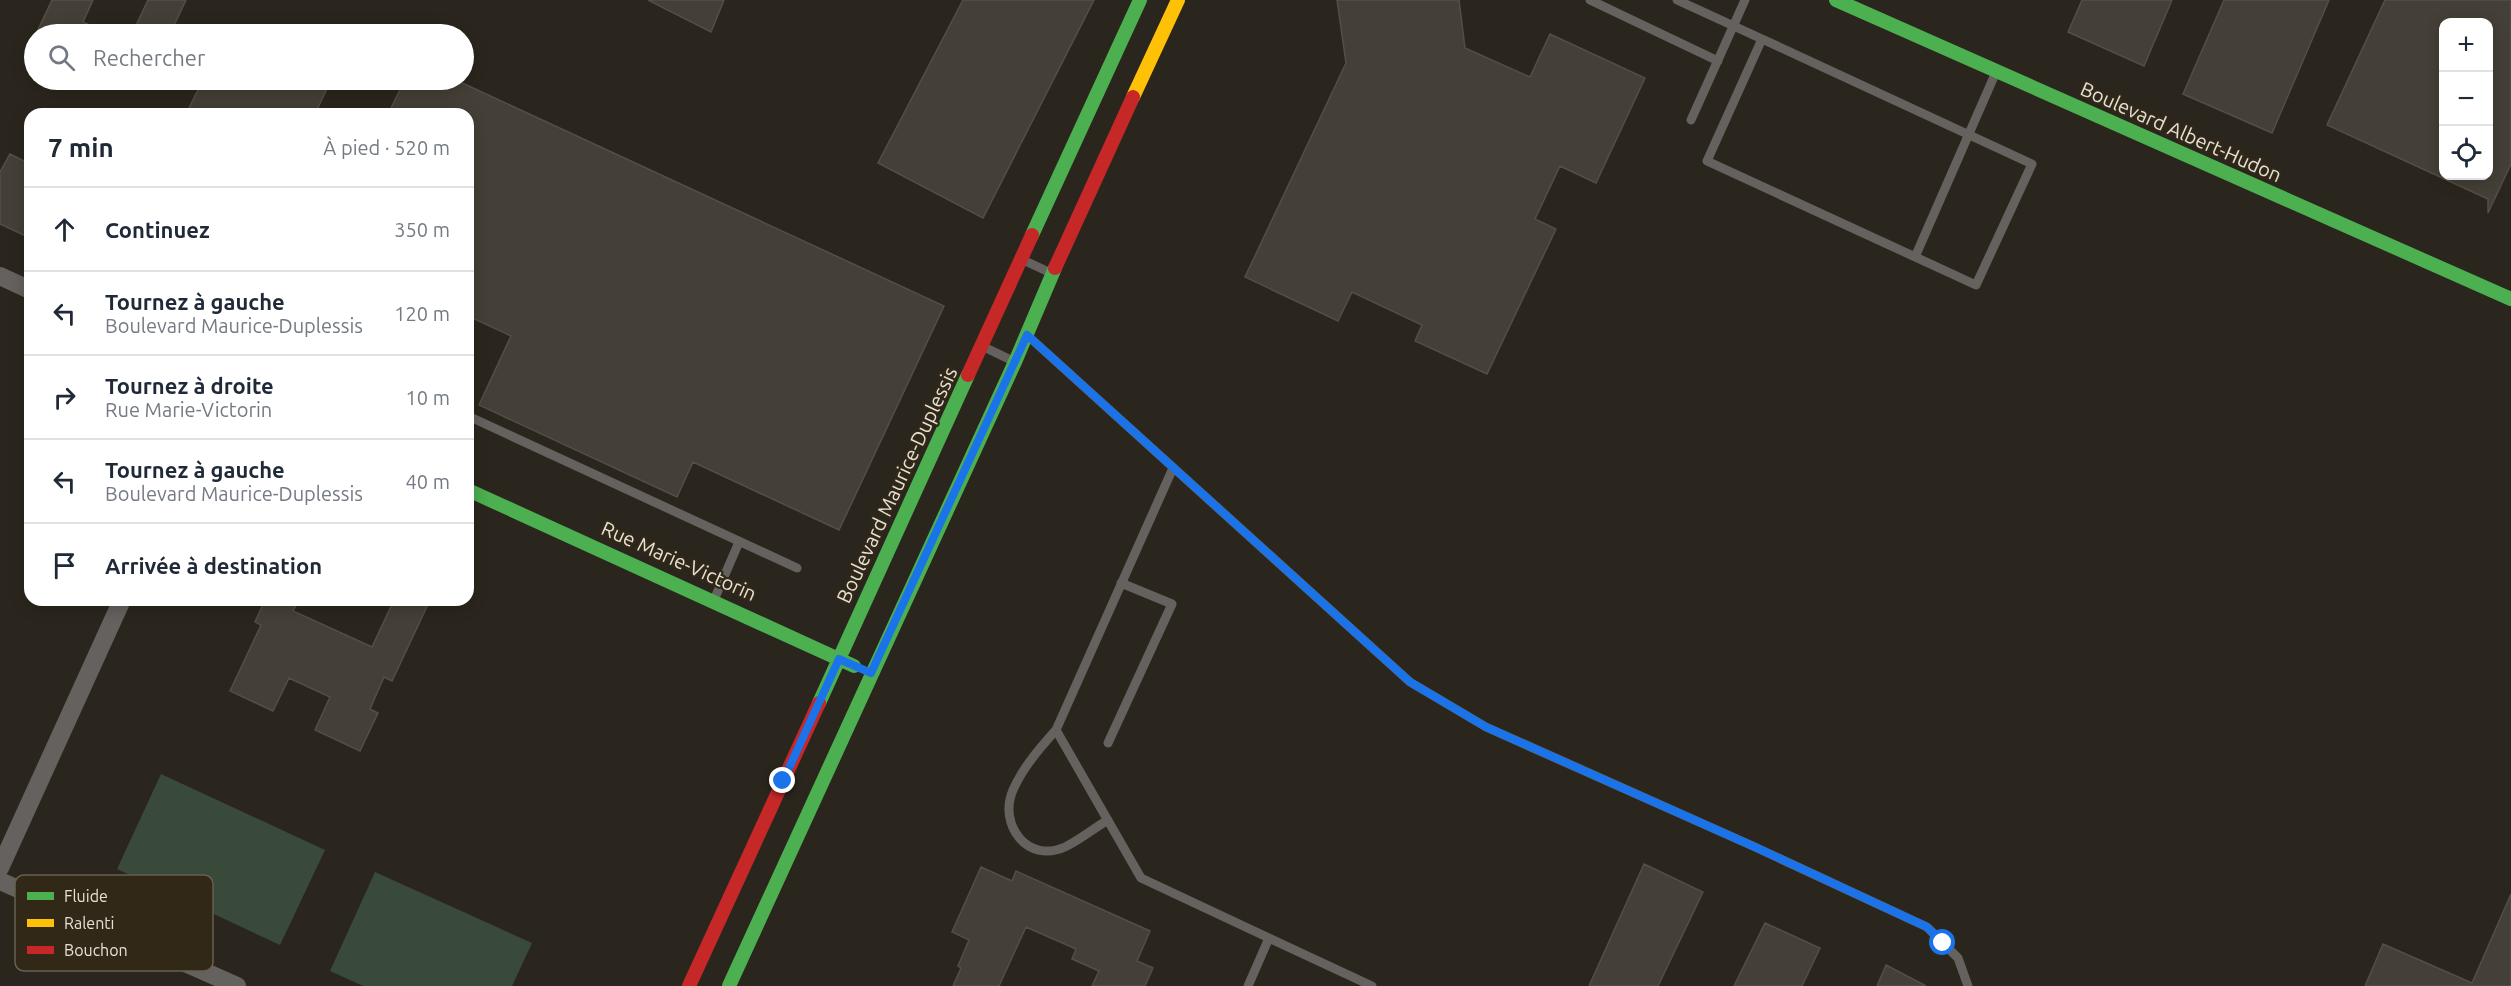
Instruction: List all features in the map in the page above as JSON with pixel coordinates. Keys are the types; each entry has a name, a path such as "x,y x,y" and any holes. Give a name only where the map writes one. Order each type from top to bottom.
{"street":[{"name":"Boulevard Maurice-Duplessis","path":"689,986 1021,259 1060,188 1140,0"},
{"path":"729,986 1015,362 1052,274 1080,198 1178,0"},
{"name":"Boulevard Albert-Hudon","path":"1836,0 2511,299"},
{"path":"0,276 24,287"},
{"name":"Rue Marie-Victorin","path":"474,493 871,673"},
{"path":"0,868 119,606"},
{"path":"0,881 15,888"},
{"path":"203,971 237,986"}],"lane":[{"path":"1590,0 1718,61"},
{"path":"1677,0 1762,39 2032,164 1976,285 1707,161 1762,39"},
{"path":"1691,120 1745,0"},
{"path":"1915,257 1996,72"},
{"path":"1021,259 1052,274"},
{"path":"1027,335 1410,682 1486,727 1755,847 1927,927 1958,958 1968,986"},
{"path":"982,346 1015,362"},
{"path":"474,419 797,568"},
{"path":"1108,820 1063,848 1043,850 1025,846 1014,830 1008,814 1012,791 1033,756 1056,730 1173,468"},
{"path":"714,602 739,542"},
{"path":"1108,743 1172,604 1122,583"},
{"path":"1056,730 1141,878 1372,986"},
{"path":"1248,986 1269,938"}],"green space":[{"path":"161,774 325,850 280,945 213,914 213,875 130,875 117,869"},
{"path":"375,872 532,943 512,986 363,986 330,971"}],"building":[{"path":"52,0 93,0 83,22 87,24 41,24"},
{"path":"148,0 186,0 175,24 137,24"},
{"path":"648,0 724,0 711,32"},
{"path":"963,0 1094,0 983,218 878,163"},
{"path":"1337,0 1459,0 1465,48 1530,77 1550,34 1645,78 1596,183 1560,166 1535,219 1556,229 1487,374 1415,341 1422,325 1352,292 1338,321 1245,277 1346,63"},
{"path":"2082,0 2172,0 2144,66 2068,32"},
{"path":"2224,0 2329,0 2272,133 2183,94"},
{"path":"2385,0 2511,0 2511,164 2488,213 2488,199 2447,180 2493,180 2493,18 2439,18 2439,176 2327,125"},
{"path":"474,88 944,306 839,530 693,462 677,497 479,405 511,336 474,319 474,108 391,108 400,90"},
{"path":"198,90 326,90 318,108 189,108"},
{"path":"10,154 24,161 24,235 0,224 0,172"},
{"path":"262,606 296,606 293,611 372,647 391,606 427,606 392,681 384,677 370,709 378,713 360,751 315,730 330,697 289,678 273,711 230,691 261,625 255,622"},
{"path":"1644,864 1703,892 1658,986 1589,986"},
{"path":"981,867 1012,881 1016,871 1150,931 1137,961 1153,968 1145,986 1092,986 1099,971 1072,959 1076,949 1026,927 999,986 953,986 961,968 958,966 969,940 952,932"},
{"path":"2511,894 2511,986 2365,986 2383,944 2472,983"},
{"path":"1765,923 1820,948 1802,986 1734,986"},
{"path":"1886,965 1926,986 1877,986"}],"traffic: fast":[{"path":"1032,235 1140,0"},
{"path":"1836,0 2511,299"},
{"path":"729,986 1015,362 1055,268"},
{"path":"819,703 968,375"},
{"path":"474,493 854,666"}],"traffic: slow":[{"path":"1133,97 1178,0"}],"traffic: jam":[{"path":"1055,268 1133,97"},
{"path":"968,375 1032,235"},
{"path":"689,986 819,703"}],"route":[{"path":"783,781 839,659 871,673 1027,335 1410,682 1486,727 1755,847 1927,927 1943,943"}]}
